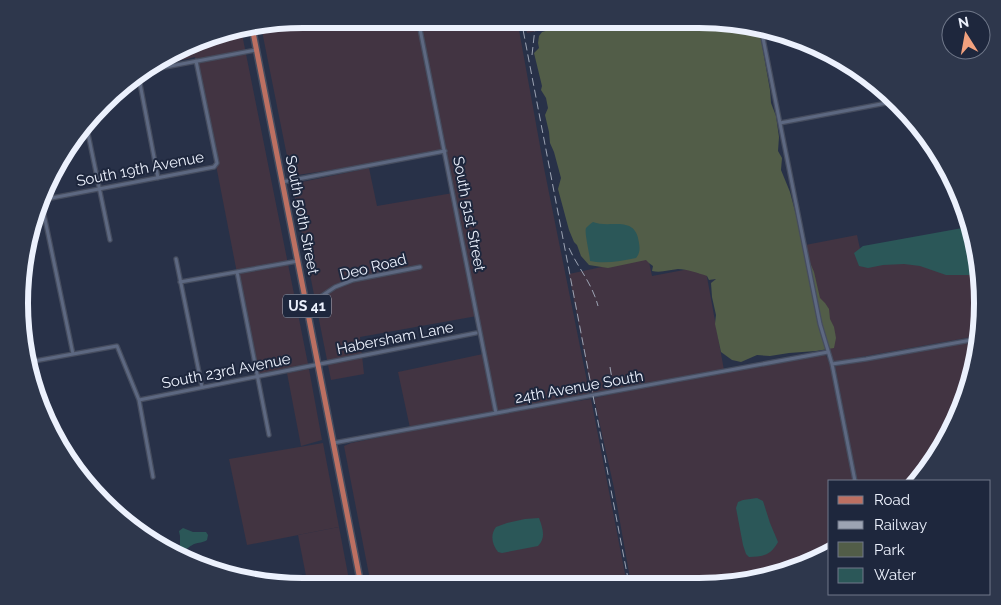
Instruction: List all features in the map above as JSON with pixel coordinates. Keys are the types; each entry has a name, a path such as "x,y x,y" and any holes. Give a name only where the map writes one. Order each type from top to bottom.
{"main road":[{"name":"South 50th Street","path":"253,32 360,578"}],"street":[{"name":"South 51st Street","path":"420,28 496,413"},
{"path":"762,35 820,324 832,364 855,480"},
{"path":"157,69 257,50"},
{"name":"South 19th Avenue","path":"47,199 214,167 217,163 196,61"},
{"path":"140,80 158,178"},
{"path":"780,123 887,103"},
{"path":"88,131 110,240"},
{"path":"282,182 445,151"},
{"name":"South 19th Avenue","path":"43,211 73,354"},
{"path":"176,259 202,387"},
{"path":"180,282 298,261"},
{"name":"Deo Road","path":"307,306 335,288 352,280 420,267"},
{"path":"236,272 268,434"},
{"name":"Habersham Lane","path":"318,364 476,333"},
{"path":"832,364 971,339"},
{"path":"34,361 116,346 138,400 153,477"},
{"name":"24th Avenue South","path":"333,443 828,352"},
{"name":"South 23rd Avenue","path":"138,400 318,364"}],"shaded area":[{"path":"285,28 419,28 443,150 378,163 291,176 262,31"},
{"path":"421,28 519,28 544,168 590,396 497,411 477,316 360,337 364,374 331,380 292,184 369,168 377,206 453,193"},
{"path":"526,28 553,28 527,33"},
{"path":"242,35 308,364 257,376 195,57 178,61 177,58 197,48"},
{"path":"857,235 862,258 968,248 974,302 971,337 833,362 825,346 795,247"},
{"path":"648,257 652,276 705,266 724,370 592,395 569,274"},
{"path":"970,341 964,374 953,408 937,440 908,480 857,480 835,366"},
{"path":"483,354 494,412 410,428 398,372"},
{"path":"825,354 830,363 854,480 828,480 828,545 787,563 734,575 698,578 630,578 614,488 594,398"},
{"path":"309,369 322,440 301,446 287,373"},
{"path":"591,399 626,578 370,578 344,446 497,413"},
{"path":"323,443 339,527 247,545 229,459"},
{"path":"339,527 349,578 306,578 298,535"}],"green space":[{"path":"556,28 716,28 760,35 771,103 776,116 779,137 778,151 782,158 781,170 790,192 820,298 829,309 836,338 834,348 770,356 757,355 741,362 732,360 721,352 715,324 716,315 711,283 716,279 709,280 707,276 681,269 662,272 652,271 653,266 646,260 608,268 589,265 581,256 569,230 558,189 561,178 550,143 545,115 548,108 546,98 541,90 542,86 534,53 539,48 539,36 542,32"}],"water":[{"path":"593,222 599,224 621,224 633,228 637,234 640,249 636,258 607,262 590,261 586,228"},
{"path":"963,228 972,275 946,275 920,266 904,264 868,268 859,266 854,253 863,246"},
{"path":"757,498 763,501 778,542 769,553 749,557 743,545 736,508 738,502"},
{"path":"539,518 543,537 538,546 502,553 498,552 493,540 493,533 496,527 525,519"},
{"path":"183,528 193,532 206,532 208,535 207,540 194,544 184,551 178,547 180,546 179,531"}],"railway":[{"path":"523,28 628,578"},
{"path":"532,55 535,28"},
{"path":"569,248 589,283 598,306"},
{"path":"610,367 612,379"}]}
